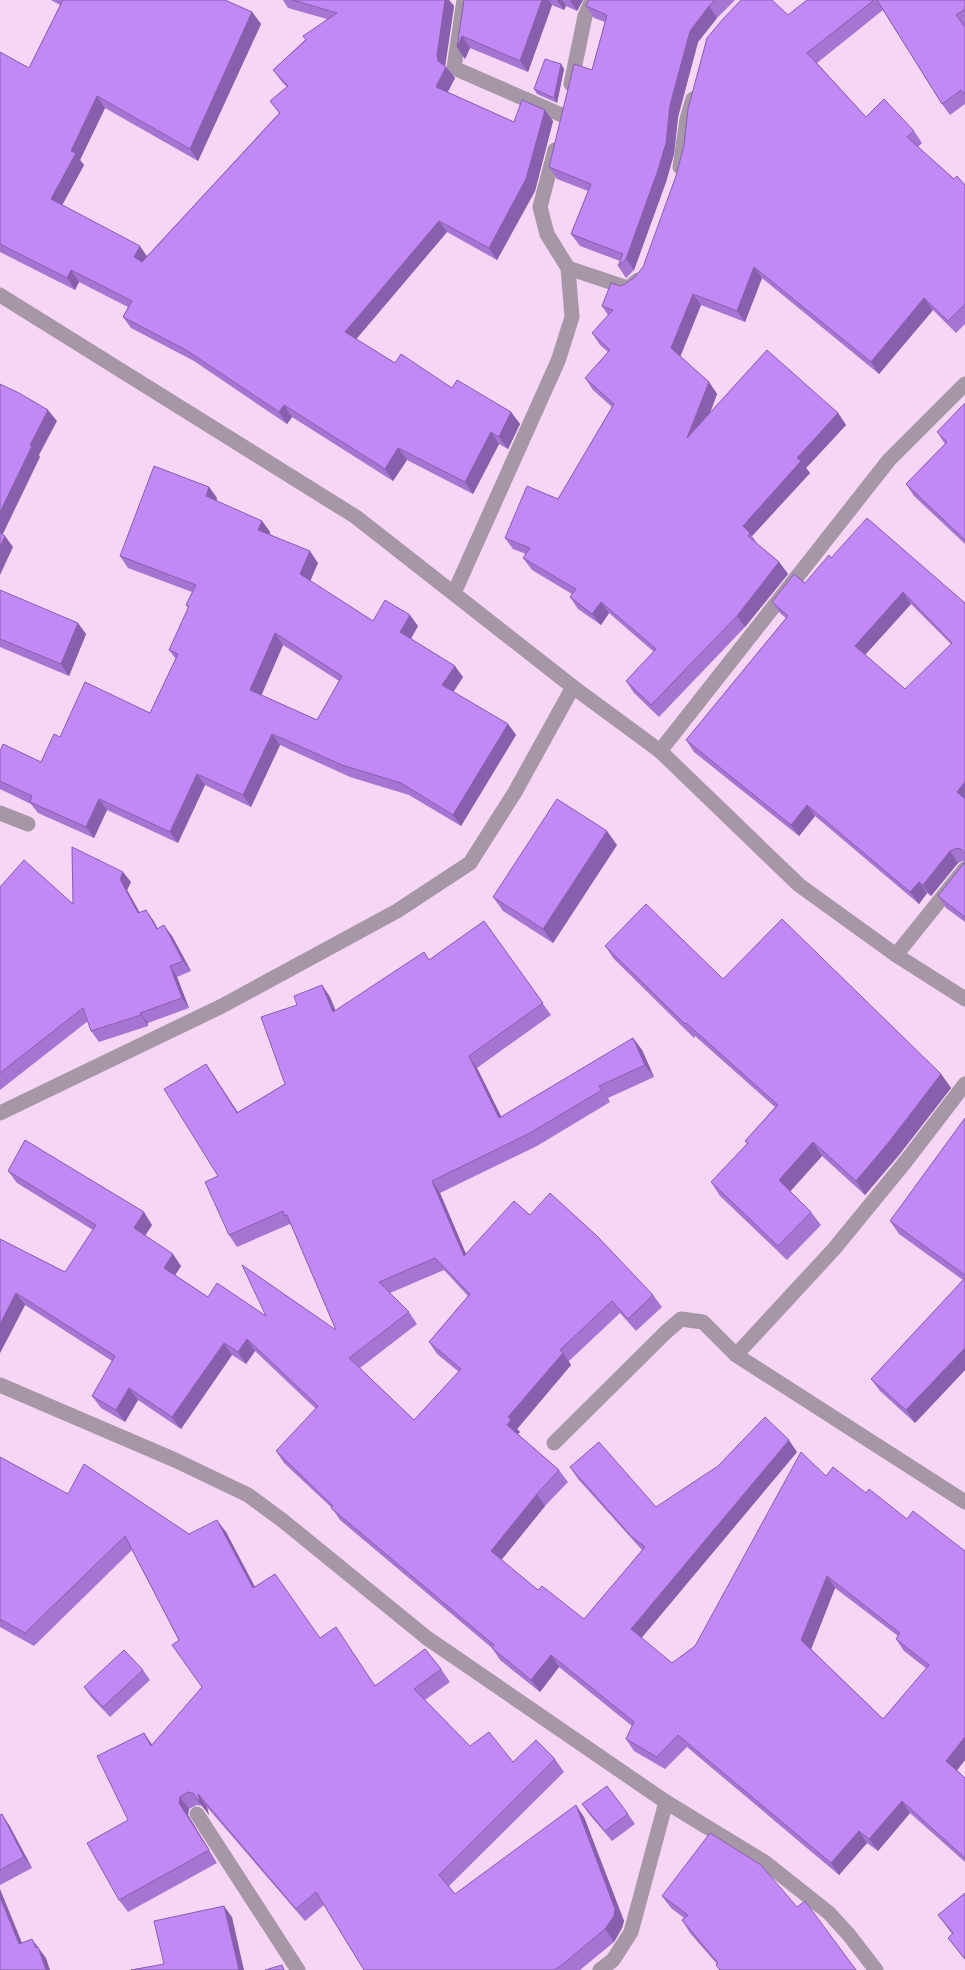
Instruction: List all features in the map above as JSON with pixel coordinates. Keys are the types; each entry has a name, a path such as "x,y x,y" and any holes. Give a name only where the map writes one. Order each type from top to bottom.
{"street":[{"path":"464,0 454,68 564,116"},
{"path":"454,593 558,362 572,317 568,268 547,234 540,208 564,116 585,16 592,0"},
{"path":"675,185 683,156 687,119 697,82"},
{"path":"568,268 628,288 636,283 642,275 645,266"},
{"path":"0,295 356,517 573,687 660,751 799,885 896,954 965,999"},
{"path":"660,751 889,460 965,384"},
{"path":"0,1113 222,1006 397,911 470,862 515,792 573,687"},
{"path":"0,813 28,824"},
{"path":"896,954 965,869"},
{"path":"736,1355 834,1249 906,1161 965,1084"},
{"path":"554,1443 666,1332 681,1320 703,1322 736,1355 965,1502"},
{"path":"0,1385 175,1460 248,1495 282,1520 427,1638 666,1802 766,1863 829,1914 876,1970"},
{"path":"600,1970 613,1960 631,1932 666,1802"},
{"path":"197,1814 298,1970"}],"building":[{"path":"63,0 225,0 252,12 190,149 97,96 71,151 76,153 51,199 140,246 134,257 142,262 280,113 270,101 288,86 273,70 306,40 303,36 337,13 293,0 445,0 437,55 438,61 446,67 436,87 514,122 522,100 545,110 526,179 489,248 439,221 345,332 395,363 401,354 452,388 457,380 511,412 499,437 491,432 465,482 398,448 385,469 284,405 279,412 186,350 123,317 132,301 71,270 67,278 0,244 0,52 29,68"},
{"path":"464,0 542,0 520,61 462,36 457,47"},
{"path":"589,0 715,0 690,31 670,105 666,143 658,170 626,259 618,266 623,254 571,234 591,184 549,167 574,64 592,70 607,15 586,6"},
{"path":"741,0 772,0 788,15 807,0 874,0 807,53 866,117 884,99 914,131 907,137 954,179 957,176 965,185 965,304 948,321 924,298 871,362 754,267 737,311 693,294 671,348 709,382 687,438 767,350 838,413 797,458 801,461 743,526 750,533 748,536 779,562 737,616 651,705 626,681 656,649 601,602 592,614 570,597 576,589 523,558 530,548 505,538 527,486 558,499 614,404 585,378 610,350 592,333 613,310 602,306 611,283 621,286 625,284 635,277 643,267 676,176 684,145 688,109 707,38"},
{"path":"877,0 965,0 965,9 956,15 965,27 965,94 961,90 942,104"},
{"path":"545,59 561,64 554,98 534,89"},
{"path":"0,384 48,410 0,512"},
{"path":"965,403 965,540 906,484 947,442 937,432"},
{"path":"154,466 209,487 206,496 262,521 258,530 310,551 300,574 373,621 385,600 410,615 400,632 455,666 442,685 508,724 453,815 401,783 342,765 272,734 243,795 197,774 170,832 99,799 86,827 30,802 32,796 0,781 0,751 3,744 41,762 54,734 60,737 85,682 150,713 178,654 169,650 189,606 186,605 196,585 120,556","holes":["275,633 342,676 317,720 250,690"]},
{"path":"867,518 965,603 965,782 957,792 965,799 965,853 958,848 950,851 923,885 919,882 910,892 807,805 791,825 686,740 788,616 772,602 794,574 805,583 829,555 831,558","holes":["903,592 952,643 905,689 855,646"]},
{"path":"0,533 5,536 0,547"},
{"path":"0,590 78,623 61,664 0,639"},
{"path":"557,799 607,831 543,929 493,897"},
{"path":"72,847 123,872 120,879 138,913 146,910 157,929 164,925 183,961 170,966 182,998 140,1013 141,1015 91,1031 83,1008 0,1073 0,887 24,860 73,904"},
{"path":"965,859 965,917 938,896 964,863"},
{"path":"646,904 723,979 782,919 941,1074 889,1142 856,1181 813,1142 779,1180 811,1212 778,1246 711,1182 748,1143 745,1141 778,1105 685,1024 605,946"},
{"path":"484,921 543,1003 469,1056 499,1118 633,1038 645,1065 599,1086 602,1090 528,1134 432,1181 464,1256 514,1201 530,1215 550,1193 597,1236 653,1295 628,1319 612,1301 560,1350 563,1353 508,1417 511,1420 507,1425 559,1470 491,1551 538,1590 542,1586 584,1619 645,1547 631,1536 570,1467 599,1442 656,1507 718,1466 765,1417 789,1440 631,1629 672,1663 695,1646 801,1452 826,1476 833,1467 866,1493 869,1489 907,1519 913,1511 965,1551 965,1737 946,1761 965,1778 965,1858 902,1801 869,1839 859,1831 831,1863 678,1735 657,1757 626,1739 634,1722 551,1655 531,1680 492,1648 494,1645 331,1508 333,1506 276,1451 318,1406 247,1339 238,1352 224,1343 172,1417 129,1388 116,1410 92,1396 115,1356 16,1293 0,1324 0,1239 65,1272 96,1225 8,1171 25,1140 144,1212 134,1228 173,1254 164,1268 208,1297 217,1283 266,1316 242,1265 336,1330 287,1215 285,1216 283,1211 229,1235 205,1182 218,1176 164,1089 206,1064 237,1113 285,1084 261,1017 297,1005 294,996 322,985 333,1012 424,952 429,960","holes":["435,1258 470,1294 429,1342 461,1369 414,1420 349,1358 409,1312 379,1282","827,1576 900,1633 896,1639 929,1665 883,1719 801,1640"]},
{"path":"965,1118 965,1275 890,1221"},
{"path":"965,1278 965,1348 906,1410 871,1379"},
{"path":"0,1457 68,1494 84,1464 189,1534 217,1520 253,1588 275,1574 320,1638 336,1627 375,1686 425,1649 441,1669 414,1689 470,1746 489,1732 513,1762 536,1740 555,1759 439,1875 455,1894 576,1805 615,1909 614,1916 605,1929 554,1970 364,1970 316,1892 296,1909 198,1794 200,1803 193,1793 188,1792 180,1797 179,1803 209,1850 119,1900 87,1843 128,1820 97,1756 144,1733 151,1746 202,1687 172,1645 179,1640 125,1536 25,1633 0,1619"},
{"path":"124,1650 143,1670 103,1707 84,1687"},
{"path":"607,1786 628,1814 605,1831 582,1804"},
{"path":"2,1814 24,1857 0,1870 0,1815"},
{"path":"710,1833 761,1865 797,1907 805,1901 856,1970 720,1970 716,1965 718,1963 682,1920 688,1915 662,1896"},
{"path":"965,1893 965,1959 948,1938 953,1933 938,1915"},
{"path":"0,1897 19,1944 32,1939 36,1948 38,1947 46,1970 0,1970"},
{"path":"224,1906 239,1970 131,1970 164,1964 154,1921"},
{"path":"282,1965 284,1970 265,1970"}]}
